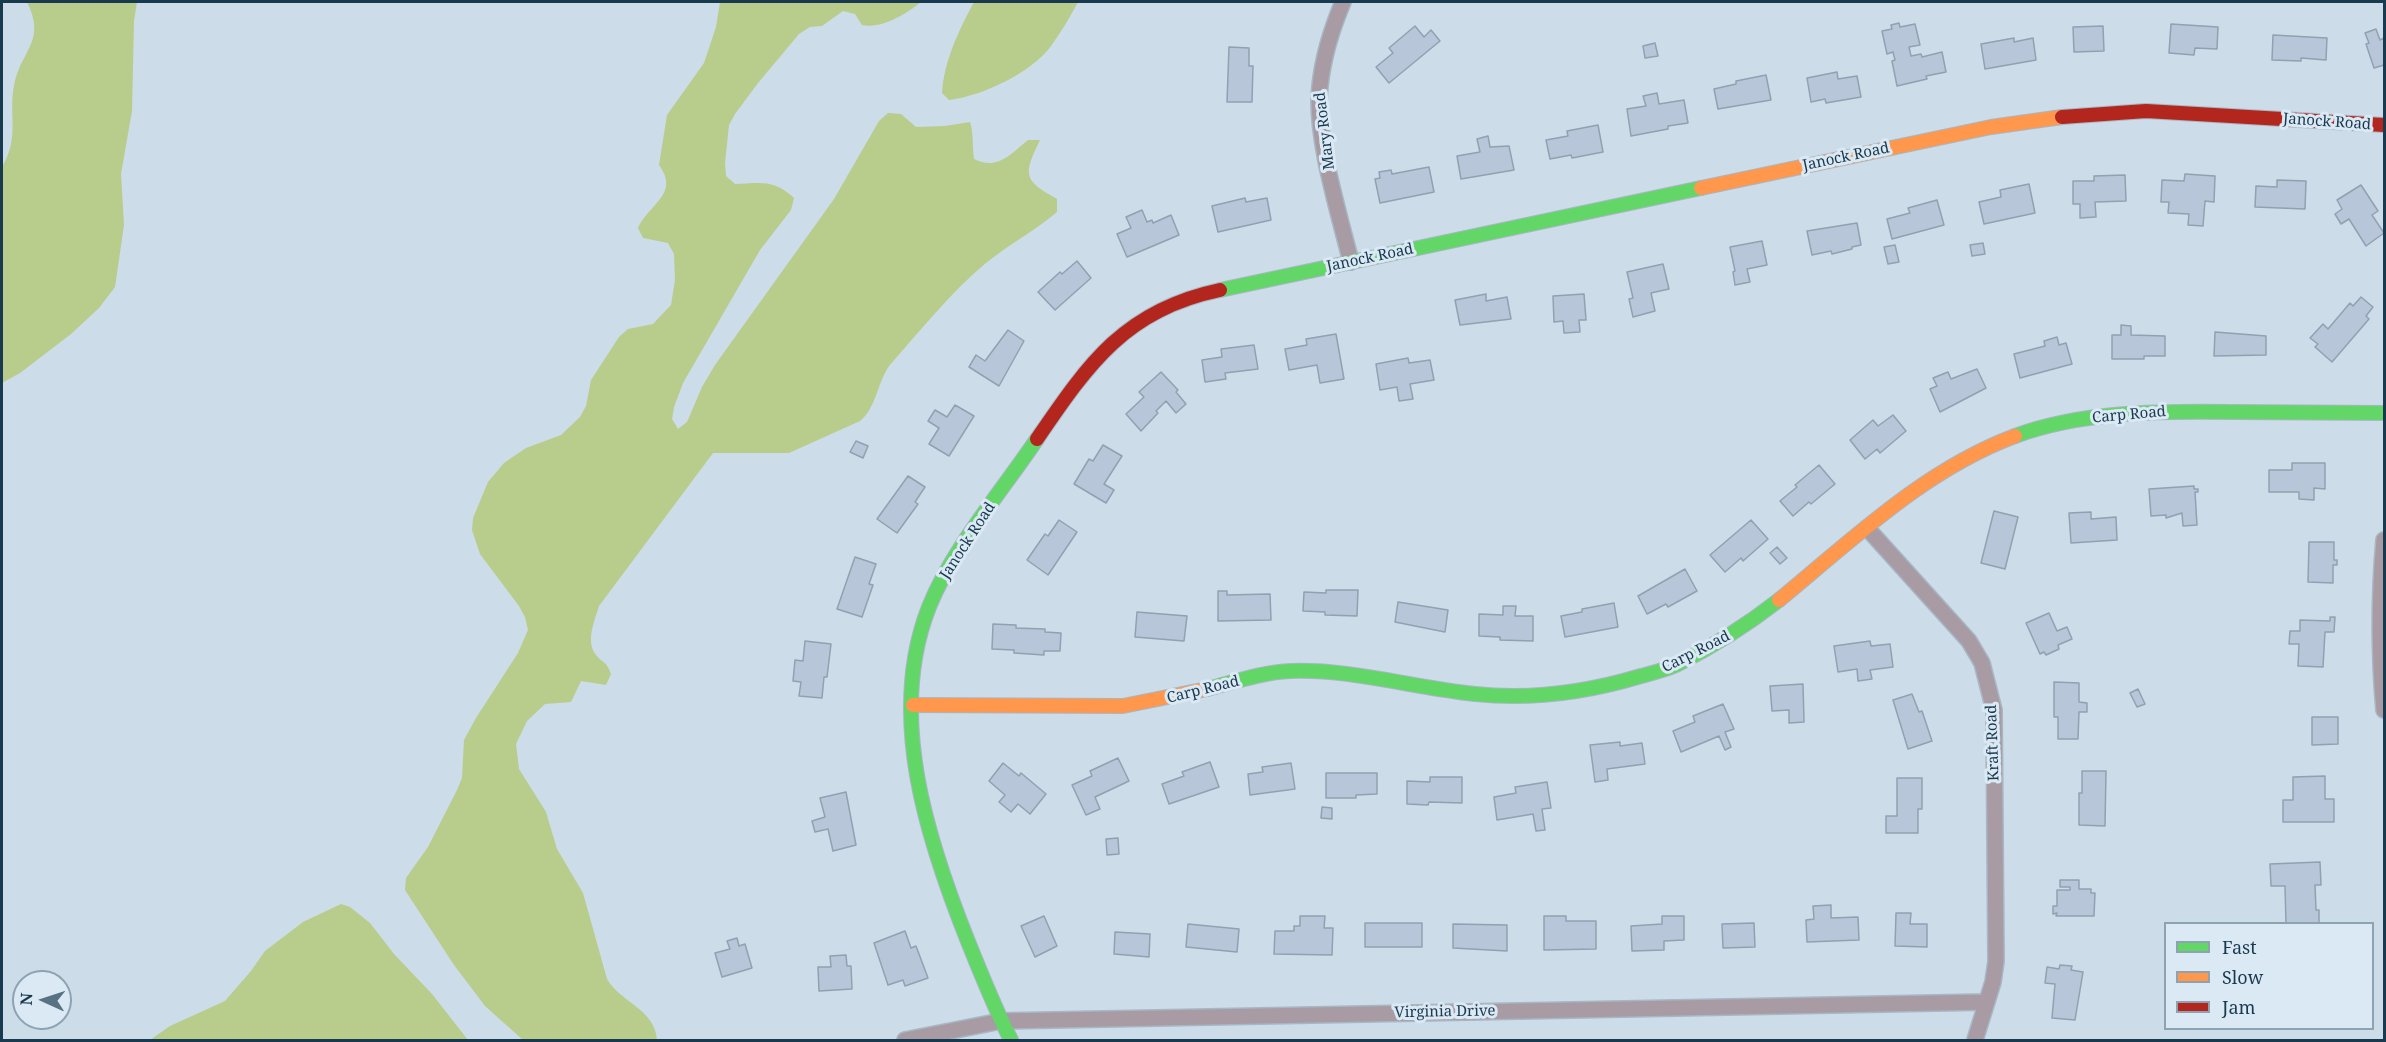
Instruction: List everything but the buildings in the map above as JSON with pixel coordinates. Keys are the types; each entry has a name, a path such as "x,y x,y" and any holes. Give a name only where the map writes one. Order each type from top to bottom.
{"street":[{"name":"Mary Road","path":"1343,2 1328,46 1319,87 1323,138 1351,262"},
{"name":"Janock Road","path":"1011,1041 953,906 930,832 917,771 913,705 918,642 934,595 953,561 1078,379 1108,345 1142,317 1184,298 1990,126 2079,115 2146,111 2385,125"},
{"name":"Carp Road","path":"913,705 1123,706 1192,693 1262,675 1290,671 1341,673 1475,694 1508,696 1576,692 1644,677 1703,652 1750,623 1919,486 1993,444 2033,429 2118,414 2156,411 2385,413"},
{"name":"Kraft Road","path":"1867,528 1969,641 1982,663 1989,687 1994,711 1996,962 1975,1041"},
{"path":"2385,540 2381,652 2385,710"},
{"name":"Virginia Drive","path":"905,1041 1001,1021 1987,1002"}],"green space":[{"path":"27,2 137,2 134,21 132,111 121,174 124,225 115,287 99,308 71,334 20,373 2,383 2,167 11,145 15,81 34,35 32,15"},
{"path":"720,2 921,2 901,16 878,25 862,25 855,14 843,11 822,26 810,27 799,34 735,114 729,125 726,176 735,184 773,185 794,198 791,210 760,250 683,383 672,419 678,429 687,422 702,387 715,365 834,199 879,121 888,113 901,114 916,127 970,122 974,159 982,162 997,162 1010,155 1028,140 1040,140 1031,161 1029,175 1038,187 1057,199 1057,212 986,263 948,300 889,366 870,409 860,421 789,453 713,453 599,606 591,643 596,655 606,664 611,674 606,685 581,681 571,702 545,704 527,721 516,744 519,769 546,812 557,849 583,893 607,979 620,994 644,1013 655,1029 657,1040 523,1040 485,1006 454,965 405,890 406,878 428,847 462,778 464,740 518,653 528,630 519,606 480,554 472,530 473,518 488,482 504,463 526,448 561,435 580,417 586,406 591,380 619,337 628,329 653,324 671,305 675,280 674,254 668,243 643,238 638,228 665,191 665,175 659,165 667,115 704,63 716,27"},
{"path":"974,2 1078,2 1051,46 1031,65 1019,74 991,88 949,100 942,93 946,69 958,35"},
{"path":"341,904 350,907 370,923 394,954 432,994 468,1040 150,1040 170,1026 225,1001 265,951 303,922"}],"traffic: fast":[{"path":"1220,290 1701,188"},
{"path":"2015,436 2067,422 2122,414 2384,413"},
{"path":"1011,1040 969,944 939,864 918,778 912,735 911,691 917,649 929,607 939,585 978,521 1037,439"},
{"path":"1207,689 1259,675 1314,671 1496,696 1538,695 1580,690 1621,682 1676,665 1729,635 1779,600"}],"traffic: slow":[{"path":"1701,188 1991,127 2062,117"},
{"path":"1779,600 1890,508 1920,487 1982,450 2015,436"},
{"path":"913,705 1123,706 1207,689"}],"traffic: jam":[{"path":"2062,117 2146,111 2384,125"},
{"path":"1037,439 1074,386 1112,344 1134,326 1159,311 1187,299 1220,290"}]}
